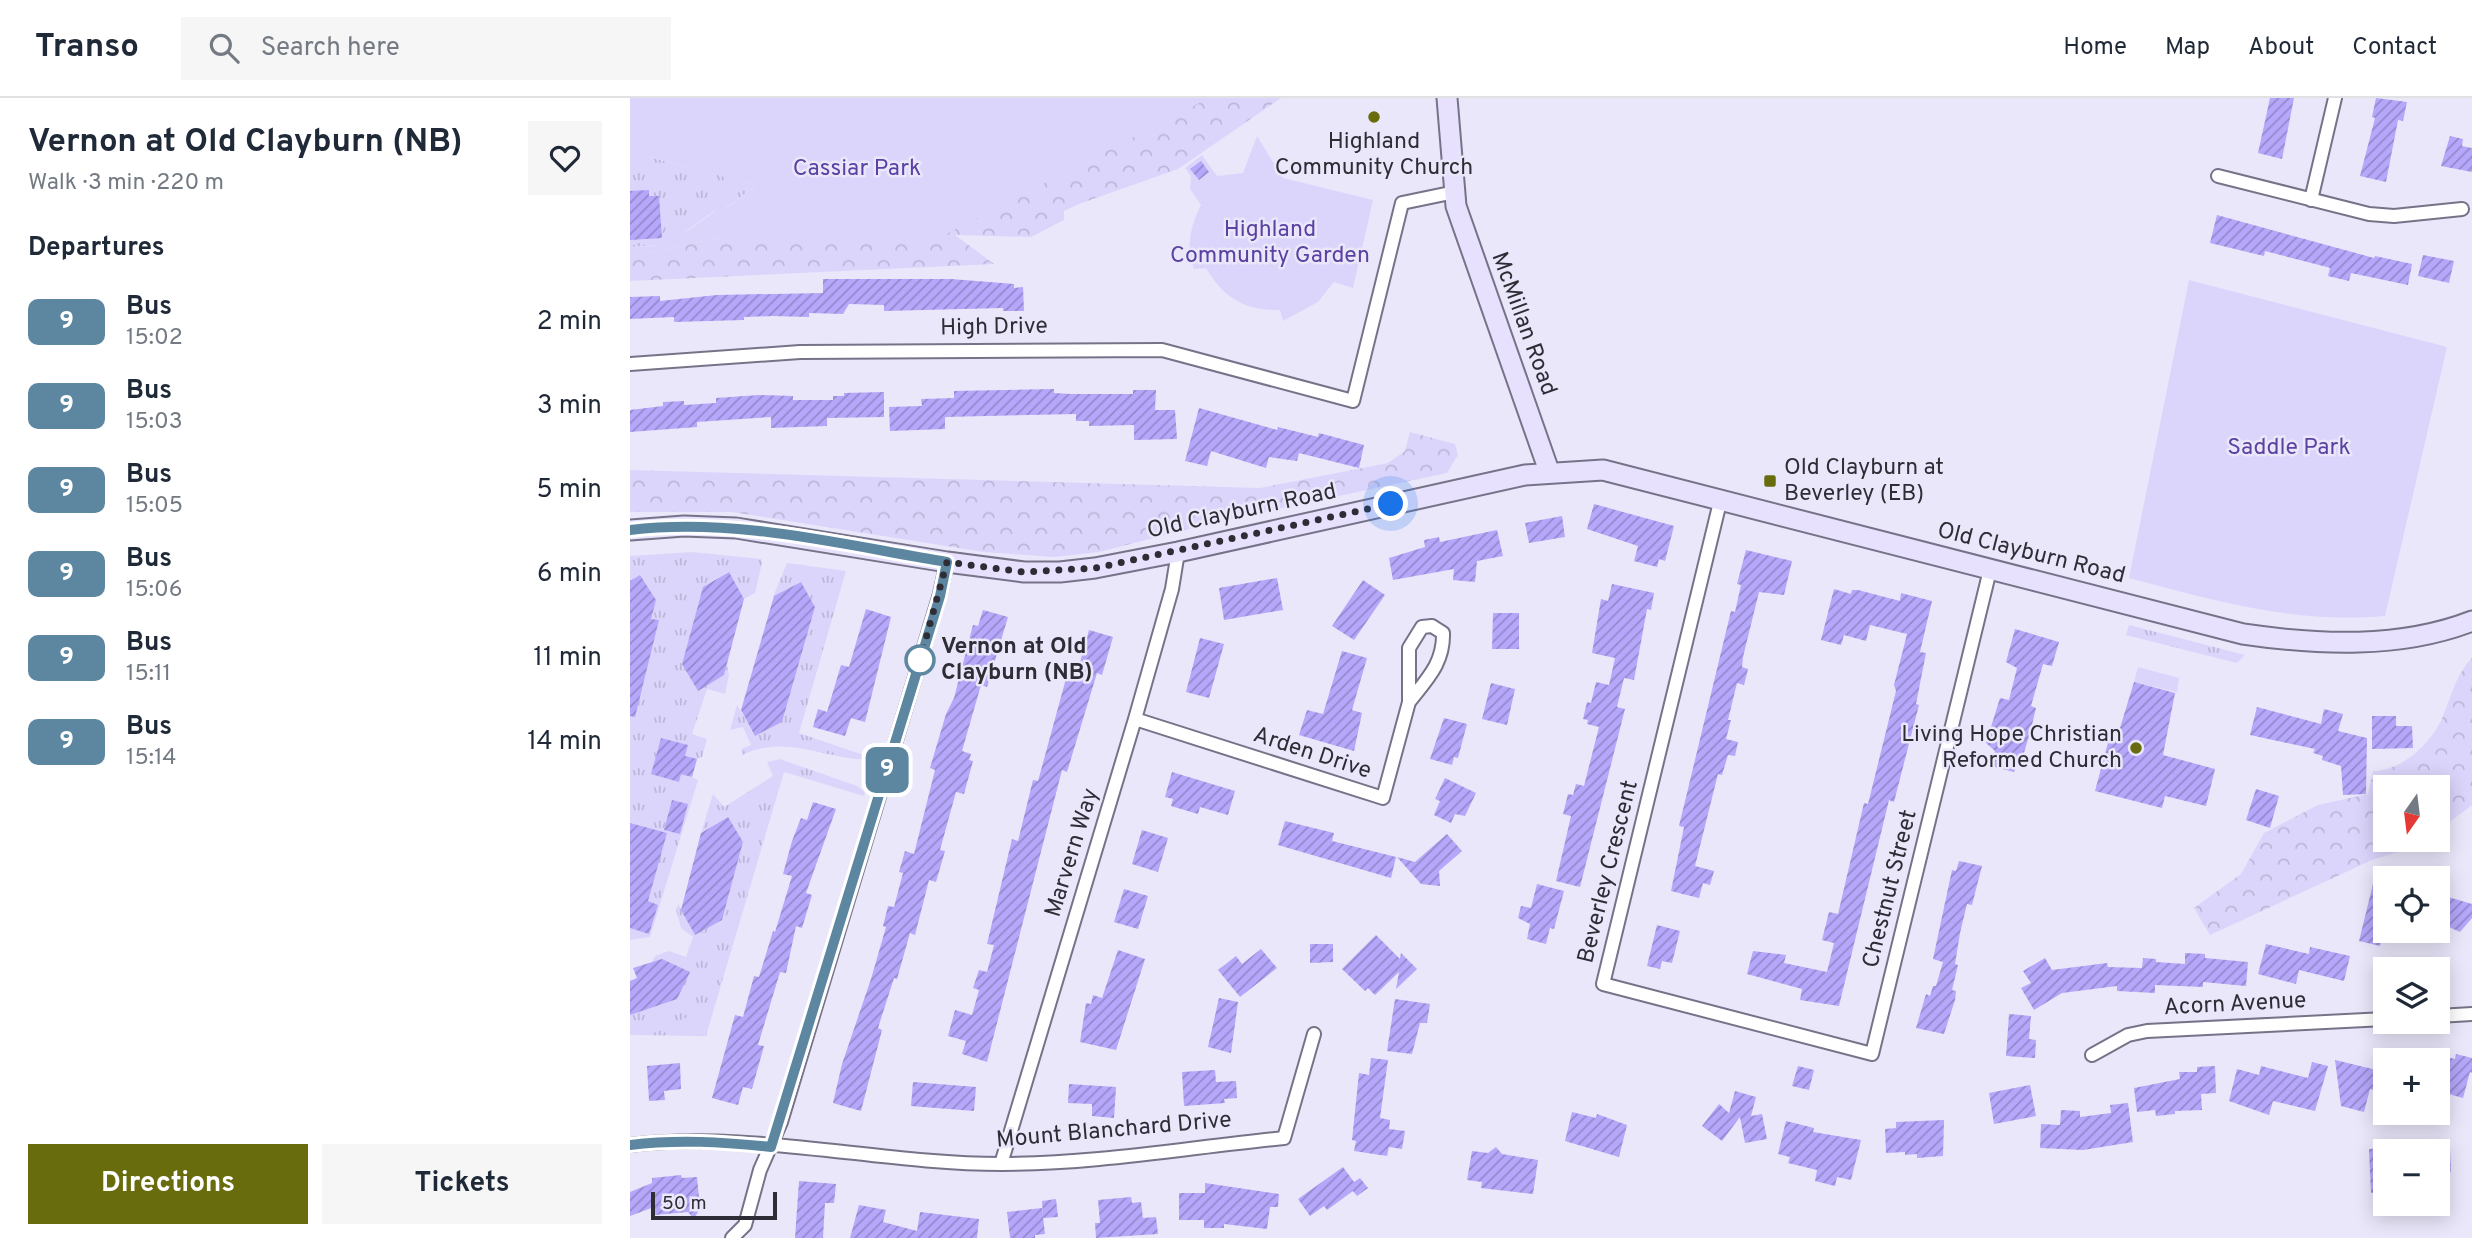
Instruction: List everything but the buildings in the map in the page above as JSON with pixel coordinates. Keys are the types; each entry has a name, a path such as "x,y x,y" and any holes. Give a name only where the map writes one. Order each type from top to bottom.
{"main road":[{"name":"McMillan Road","path":"1447,98 1456,206 1549,471"},
{"name":"Old Clayburn Road","path":"630,530 684,526 736,528 947,562 1024,572 1060,572 1178,552 1549,471 1603,470 1721,498 2243,634 2327,643 2393,639 2472,621"}],"street":[{"path":"2311,200 2335,98"},
{"path":"2218,176 2311,200 2394,216 2462,209"},
{"name":"High Drive","path":"630,364 800,352 1162,350 1353,401 1402,203 1455,192"},
{"name":"Beverley Crescent","path":"1721,498 1603,984 1872,1054"},
{"name":"Marvern Way","path":"1001,1164 1135,719 1172,589 1178,552"},
{"path":"732,1238 745,1225 760,1170 771,1147 940,596 947,562"},
{"name":"Chestnut Street","path":"1872,1054 1990,570"},
{"name":"Arden Drive","path":"1135,719 1383,798 1409,702 1409,648 1422,627 1432,626 1443,633 1441,657 1437,667 1409,702"},
{"path":"2450,1015 2472,1014"},
{"name":"Acorn Avenue","path":"2092,1055 2128,1035 2147,1031 2373,1019"},
{"name":"Mount Blanchard Drive","path":"630,1145 663,1141 716,1142 1001,1164 1284,1138 1314,1034"}],"green space":[{"name":"Cassiar Park","path":"630,98 1209,98 931,242 721,237 630,257 630,247 655,246 668,242 718,208 725,177 650,157 644,160 630,159","holes":["729,178 756,185 727,208 726,207"]},
{"path":"1084,98 1281,98 1178,169 1079,204 1064,211 1064,220 1031,237 955,235 994,264 630,281 630,257 777,225"},
{"name":"Highland Community Garden","path":"1257,136 1283,178 1373,200 1353,288 1334,282 1318,302 1283,321 1280,310 1256,308 1236,300 1220,287 1206,268 1194,269 1191,261 1192,228 1201,205 1190,189 1191,176 1185,168 1202,155 1217,176 1243,173"},
{"path":"630,152 756,185 726,208 721,206 675,239 661,245 630,247"},
{"name":"Saddle Park","path":"2189,280 2447,347 2385,616 2351,618 2287,614 2224,602 2129,578"},
{"path":"1410,432 1455,444 1458,455 1447,473 1216,522 1099,552 1054,557 984,552 732,512 630,512 630,470 1260,488 1388,463 1405,451"},
{"path":"692,552 761,559 762,563 755,593 744,599 728,572 703,587 682,664 698,690 724,675 727,665 729,675 725,694 707,689 692,734 707,739 702,757 697,759 692,777 698,780 650,937 630,940 630,556"},
{"path":"787,563 846,571 799,733 875,759 841,757 777,746 742,755 741,749 751,745 743,727 730,730 737,705 755,736 782,722 815,607 801,582 773,597"},
{"path":"2129,625 2245,655 2237,663 2126,635"},
{"path":"2472,658 2472,805 2450,822 2450,775 2373,775 2373,852 2397,852 2372,860 2210,935 2194,908 2241,874 2264,833 2318,805 2368,794 2373,771 2384,770 2405,761 2432,736 2466,665"},
{"path":"2138,667 2179,678 2177,692 2134,682"},
{"path":"780,759 857,786 865,792 864,796 784,772 706,1036 630,1035 630,981 655,972 652,962 655,956 669,951 686,957 693,937 681,928 676,910 678,904 695,935 722,920 743,842 727,817 701,833 713,794 724,807 773,776 767,762"},
{"path":"688,1017 709,1024 706,1036 677,1035 680,1020"}],"bus line":[{"name":"9","path":"630,530 684,526 736,528 947,562 940,596 781,1122 771,1147 663,1141 630,1145"}],"place":[{"name":"Highland Community Church","path":"1374,117"},
{"name":"Old Clayburn at Beverley (EB)","path":"1770,481"},
{"name":"Vernon at Old Clayburn (NB)","path":"920,660"},
{"name":"Living Hope Christian Reformed Church","path":"2136,748"}],"route":[{"path":"920,660 947,562 1024,572 1096,568 1391,504"}]}
